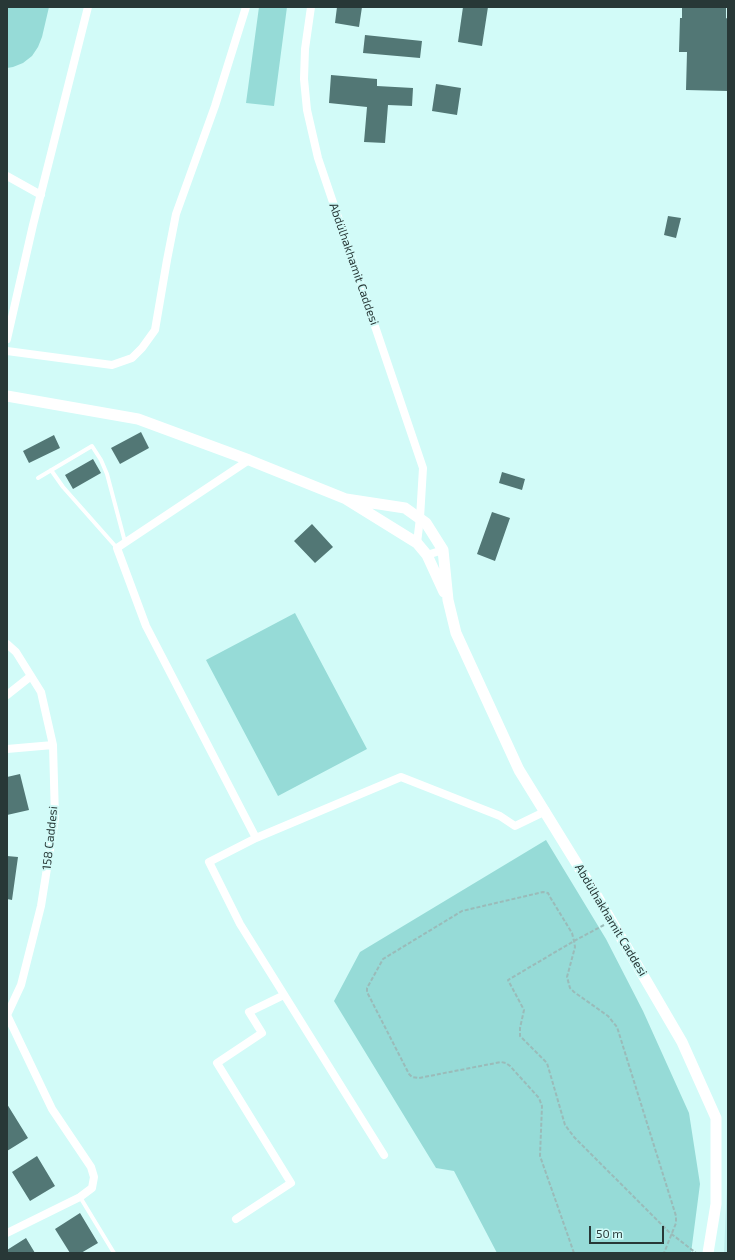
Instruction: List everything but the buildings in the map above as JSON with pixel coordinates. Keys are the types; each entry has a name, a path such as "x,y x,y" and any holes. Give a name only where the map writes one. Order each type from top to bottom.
{"main road":[{"name":"Abdülhakhamit Caddesi","path":"7,396 138,419 250,460 346,499 416,543 427,556 448,600"},
{"name":"Abdülhakhamit Caddesi","path":"346,499 405,508 426,523 443,550 448,600 456,633 520,770 598,898 682,1042 716,1118 716,1204 708,1253"}],"street":[{"path":"7,339 88,7"},
{"path":"7,351 112,365 132,358 142,348 155,330 176,214 215,106 246,7"},
{"name":"Abdülhakhamit Caddesi","path":"311,7 305,49 304,78 307,110 318,158 423,468 420,518 416,543"},
{"path":"7,176 41,195"},
{"path":"250,460 117,548 146,626 256,838"},
{"path":"427,556 443,550"},
{"name":"158 Caddesi","path":"7,644 16,652 41,692 53,745 55,818 41,906 21,985 7,1015 52,1108 91,1166 94,1178 92,1188 80,1197"},
{"path":"7,695 31,676"},
{"path":"7,749 53,745"},
{"path":"384,1155 240,924 209,862 256,838 401,777 500,816 515,826 546,811"},
{"path":"236,1219 291,1183 217,1063 262,1033 249,1012 284,995"},
{"path":"7,1233 80,1197"}],"lane":[{"path":"38,478 92,446 101,460 107,474 125,542"},
{"path":"51,470 63,487 117,548"},
{"path":"80,1197 114,1253"}],"path":[{"path":"574,1253 540,1156 542,1106 540,1098 510,1066 501,1062 419,1078 412,1077 409,1074 367,992 383,959 464,910 546,892 572,933 574,940 575,947 567,977 570,988 608,1016 617,1027 676,1216 676,1223 664,1253"},
{"path":"606,924 574,940 508,980 524,1010 520,1028 520,1036 547,1063 562,1117 568,1131 672,1234 696,1253"}],"shaded area":[{"path":"7,7 49,7 42,37 32,56 23,63 7,68"},
{"path":"259,7 287,7 274,106 246,103"},
{"path":"295,613 367,749 278,796 206,660"},
{"path":"546,840 606,939 643,1011 689,1113 700,1184 691,1253 497,1253 454,1171 436,1168 334,1001 360,952"},
{"path":"728,1160 728,1253 724,1253"}]}
